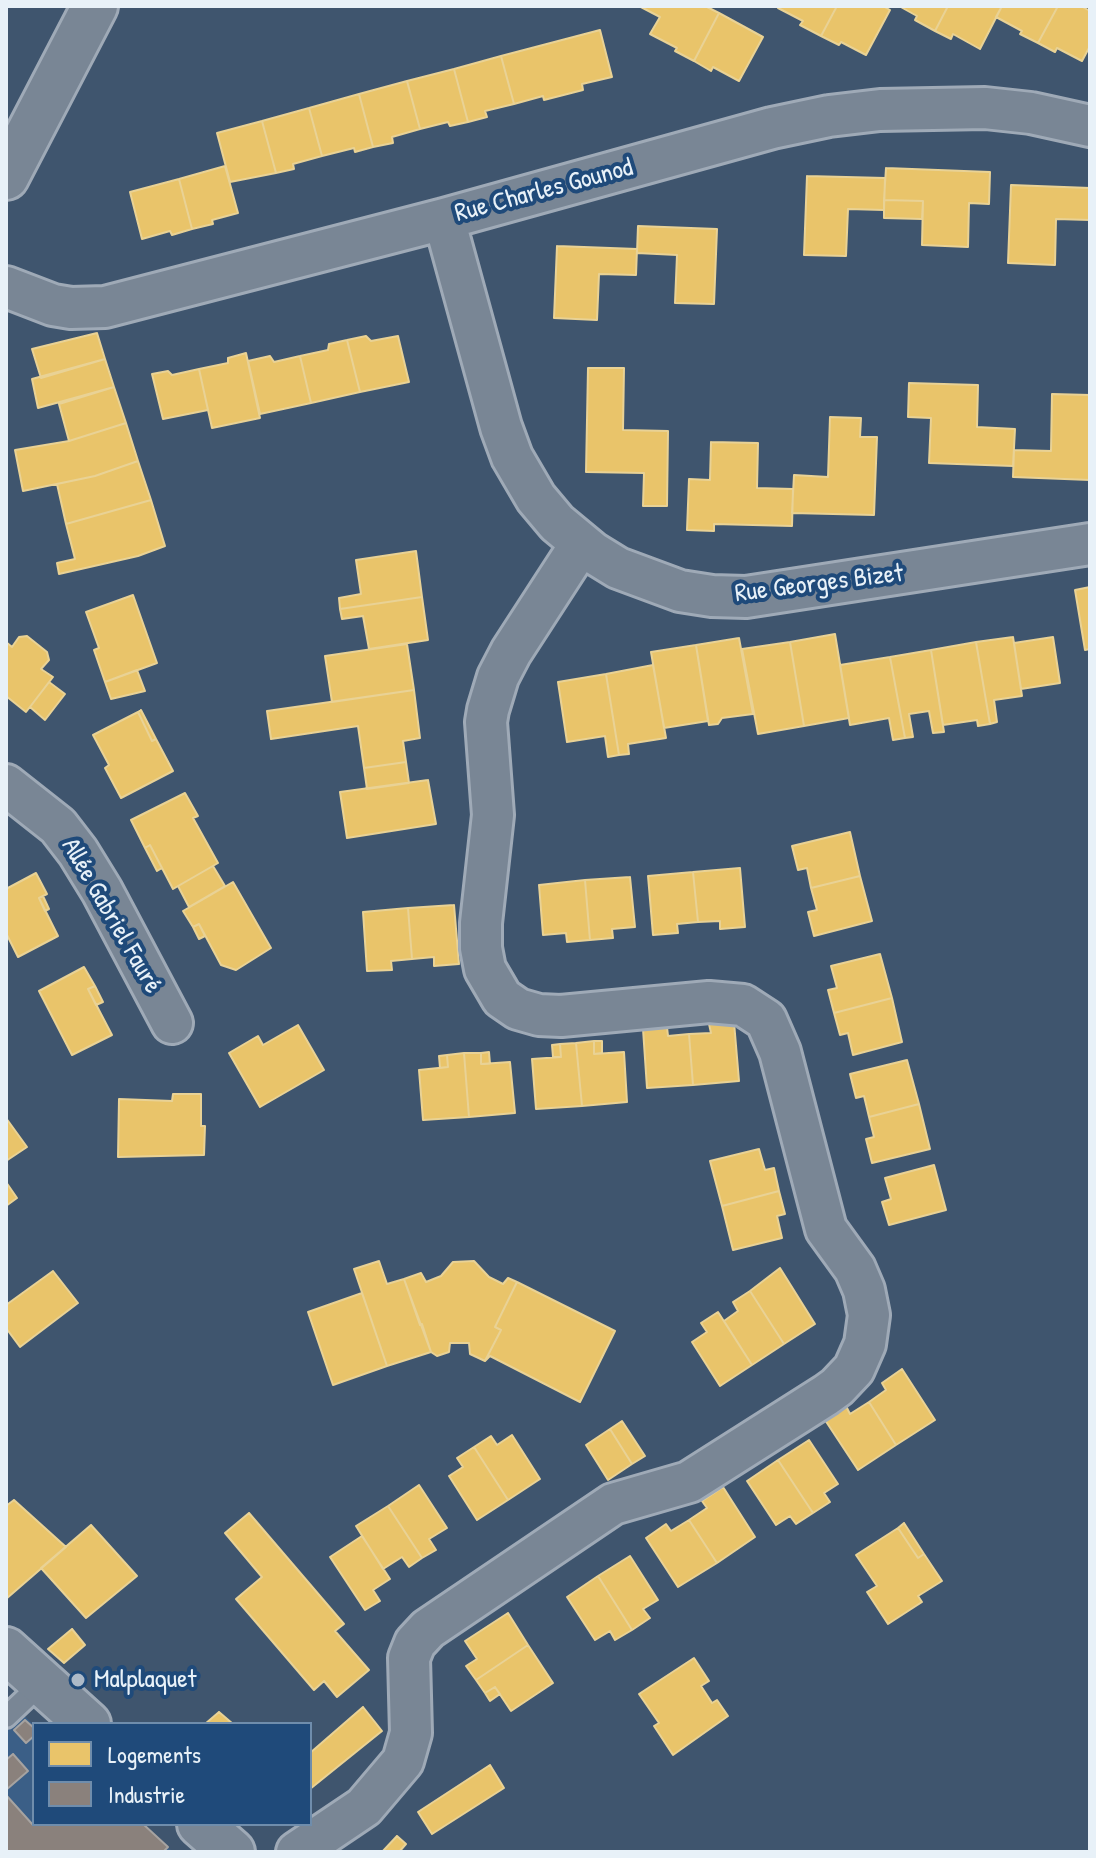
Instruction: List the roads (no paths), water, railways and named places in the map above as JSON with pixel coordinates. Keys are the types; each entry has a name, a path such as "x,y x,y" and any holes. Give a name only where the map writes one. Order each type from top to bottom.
{"street":[{"path":"6,177 95,6"},
{"name":"Rue Charles Gounod","path":"6,287 53,305 105,307 444,219 772,128 829,116 880,110 985,108 1031,113 1090,126"},
{"name":"Rue Georges Bizet","path":"444,219 512,457 528,487 546,511 581,544 605,560 648,581 695,593 746,597 1090,544"},
{"path":"297,1852 364,1807 403,1761 411,1733 409,1658 415,1643 428,1629 613,1504 689,1482 837,1387 854,1369 868,1329 868,1303 864,1290 855,1269 826,1229 780,1052 766,1020 743,1005 720,1003 550,1016 528,1012 509,1003 490,981 481,948 481,923 493,815 486,722 490,699 511,652 581,544"},
{"name":"Allée Gabriel Fauré","path":"6,785 58,826 78,852 172,1023"},
{"path":"6,1650 86,1722"},
{"path":"202,1826 232,1852"}],"lane":[{"path":"6,1717 42,1683"}],"place":[{"name":"Malplaquet","path":"78,1680"}]}
